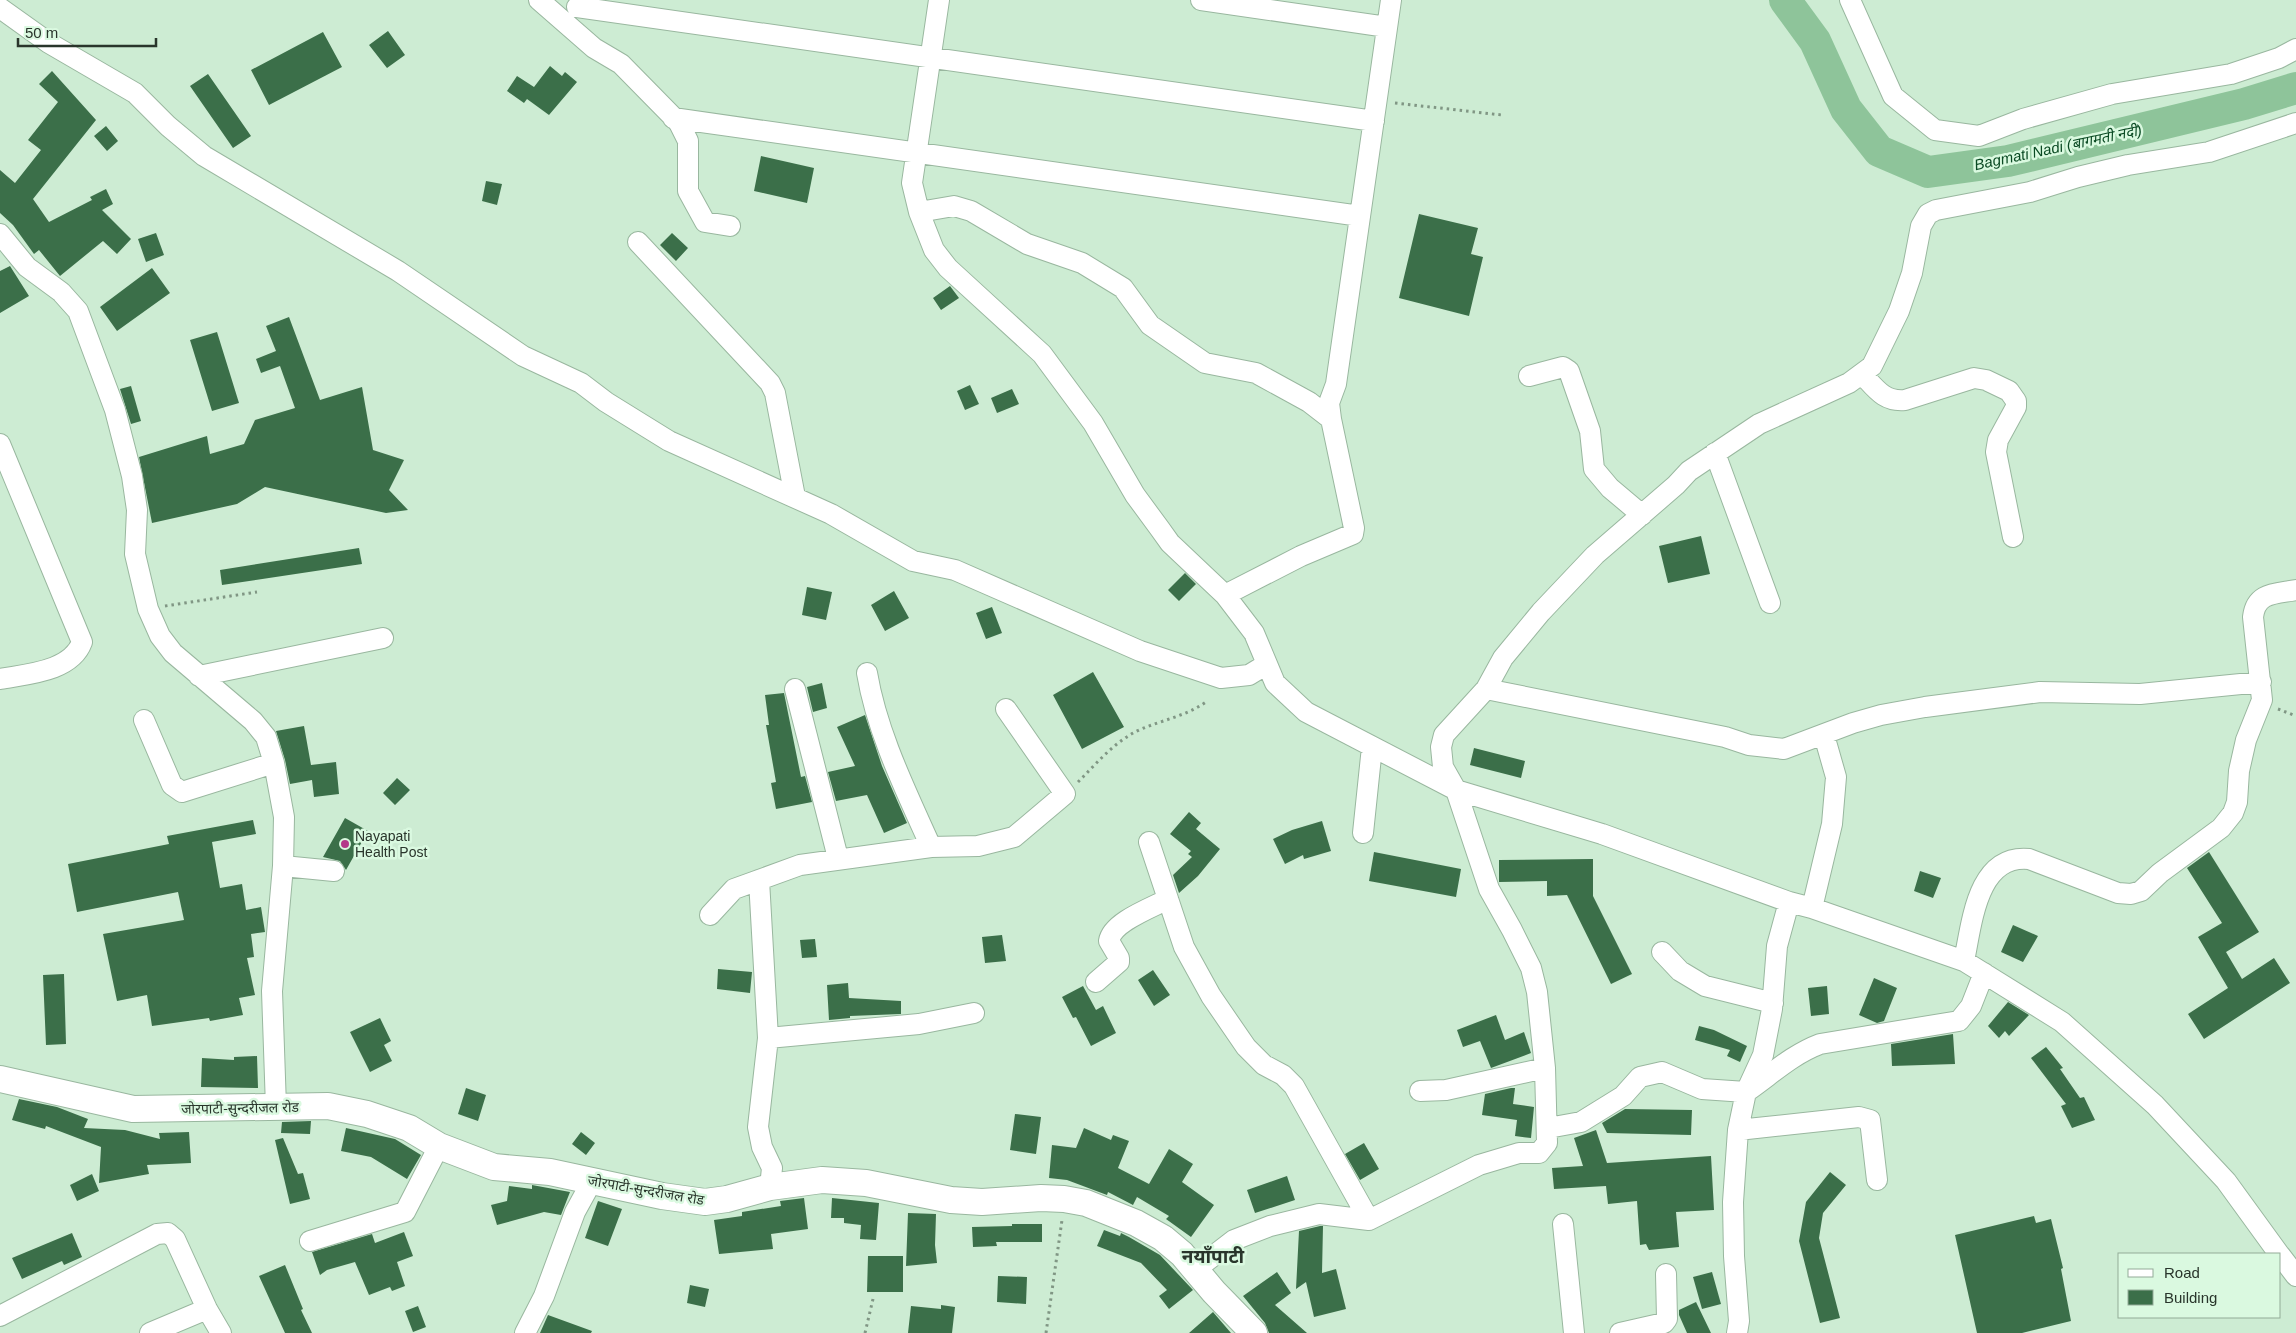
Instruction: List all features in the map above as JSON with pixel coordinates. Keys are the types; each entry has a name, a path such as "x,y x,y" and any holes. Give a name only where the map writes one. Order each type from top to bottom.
{"main road":[{"name":"जोरपाटी-सुन्दरीजल रोड","path":"0,1079 133,1109 328,1106 367,1114 409,1128 439,1146 494,1167 550,1172 705,1202 727,1199 770,1187 822,1180 866,1183 951,1200 982,1202 1064,1199 1104,1209 1136,1222 1163,1238 1182,1254 1249,1331"}],"street":[{"path":"539,0 594,48 622,64 674,118 688,141 688,191 705,222 730,226"},
{"path":"939,0 912,183 919,212 934,250 948,268 1042,354 1093,423 1135,495 1170,543 1225,595 1254,632 1275,683 1306,712 1456,790 1602,834 1789,902 1812,908 1964,960 2062,1022 2156,1105 2226,1181 2279,1253"},
{"path":"1201,0 1387,27"},
{"path":"1225,595 1301,556 1353,534 1354,528 1330,420 1329,403 1336,384 1391,0"},
{"path":"1850,0 1893,96 1935,130 1979,136 2023,118 2112,94 2231,74 2279,58 2296,49"},
{"path":"574,30 578,4 930,58 1374,121"},
{"path":"0,8 50,43 135,94 168,126 204,156 249,185 316,220 398,270 523,356 581,383 606,402 669,441 831,514 913,561 955,570 1140,651 1222,678 1249,675 1267,664"},
{"path":"674,118 1360,216"},
{"path":"1195,1270 1234,1240 1270,1226 1318,1214 1369,1220 1479,1166 1520,1153 1539,1153 1547,1144 1545,1068 1537,992 1531,968 1489,889 1456,790 1443,767 1441,747 1444,734 1486,689 1503,658 1541,612 1595,555 1676,485 1689,471 1715,453 1759,424 1849,383 1862,374 1879,355 1899,311 1912,273 1921,226 1928,214 1936,210 2030,192 2078,177 2128,165 2209,152 2296,123"},
{"path":"919,212 954,206 971,211 1027,244 1082,263 1123,288 1150,325 1205,363 1256,373 1309,402 1330,420"},
{"path":"0,234 27,267 60,292 78,311 114,410 132,476 137,510 135,554 148,609 160,636 173,653 253,721 266,738 274,763 284,816 283,866 272,991 276,1107"},
{"path":"638,242 770,382 775,393 795,497"},
{"path":"1529,376 1563,367 1569,371 1590,431 1594,469 1610,488 1642,515"},
{"path":"1862,374 1881,394 1888,399 1896,401 1905,400 1974,378 1986,380 2009,390 2016,401 2016,407 1998,440 1996,452 2013,537"},
{"path":"0,444 82,642 79,649 56,666 41,672 0,679"},
{"path":"1715,453 1770,603"},
{"path":"1964,960 1976,905 1986,881 1995,870 2006,862 2016,858 2029,859 2118,892 2131,894 2141,892 2160,874 2221,828 2233,813 2237,802 2239,771 2246,740 2262,700 2253,617 2254,608 2258,601 2264,597 2296,590"},
{"path":"199,676 383,638"},
{"path":"867,673 871,695 882,731 931,847"},
{"path":"1486,689 1725,737 1768,749 1784,749 1881,714 2012,695 2040,692 2140,694 2261,682"},
{"path":"795,690 838,858"},
{"path":"710,914 734,889 800,865 838,858 931,847 978,846 1014,838 1065,794 1006,709"},
{"path":"144,720 172,785 182,792 274,763"},
{"path":"1812,908 1832,824 1836,777 1824,735"},
{"path":"1363,833 1372,747"},
{"path":"1149,842 1184,947 1212,996 1252,1053 1264,1065 1283,1075 1294,1086 1369,1220"},
{"path":"283,866 334,871"},
{"path":"759,880 768,1038 758,1127 762,1147 772,1168 770,1187"},
{"path":"1096,982 1119,962 1119,958 1109,941 1110,933 1117,926 1168,899"},
{"path":"1737,1333 1740,1322 1734,1256 1733,1202 1738,1130 1746,1092 1763,1055 1773,1003 1777,946 1789,902"},
{"path":"1662,952 1680,972 1705,986 1773,1003"},
{"path":"1548,1128 1581,1122 1623,1096 1640,1077 1662,1072 1702,1089 1746,1092 1784,1063 1806,1049 1820,1044 1959,1020 1971,1006 1984,973"},
{"path":"768,1038 919,1024 974,1013"},
{"path":"1420,1091 1446,1090 1545,1068"},
{"path":"1738,1130 1859,1117 1870,1120 1877,1180"},
{"path":"310,1241 405,1212 439,1146"},
{"path":"525,1333 544,1296 575,1212 592,1181"},
{"path":"1563,1224 1574,1333"},
{"path":"0,1316 157,1234 168,1233 175,1239 207,1309 221,1333"},
{"path":"2281,1256 2296,1276"},
{"path":"1620,1333 1664,1323 1666,1319 1666,1274"},
{"path":"150,1333 207,1309"}],"path":[{"path":"1377,101 1502,114"},
{"path":"148,609 257,592"},
{"path":"1065,794 1116,743 1139,730 1194,711 1206,702"},
{"path":"1046,1333 1064,1199"},
{"path":"865,1333 873,1299"}],"building":[{"path":"388,31 405,55 387,68 369,45"},
{"path":"323,32 342,67 269,105 251,70"},
{"path":"550,66 562,76 565,72 577,82 549,115 527,99 524,103 507,91 517,76 534,87"},
{"path":"52,71 96,120 33,199 49,222 92,200 90,197 106,189 113,204 102,210 131,239 117,254 103,241 60,276 39,250 34,254 13,225 0,213 0,170 15,183 41,150 28,140 58,102 39,84"},
{"path":"208,74 251,136 233,148 190,86"},
{"path":"106,126 118,141 107,151 94,136"},
{"path":"761,156 814,168 807,203 754,191"},
{"path":"486,181 502,184 497,205 482,201"},
{"path":"1419,214 1478,228 1471,254 1483,257 1469,316 1399,298"},
{"path":"156,233 164,255 146,262 138,239"},
{"path":"672,233 688,248 676,261 660,245"},
{"path":"10,266 29,296 0,313 0,271"},
{"path":"152,268 170,293 117,331 100,307"},
{"path":"950,286 959,298 941,310 933,298"},
{"path":"289,317 320,400 362,387 373,450 404,460 389,490 408,510 386,513 265,487 237,504 152,523 139,457 207,436 210,454 244,444 255,420 295,408 280,366 261,373 256,359 276,351 266,326"},
{"path":"217,332 239,403 212,411 190,340"},
{"path":"970,385 979,404 965,410 957,391"},
{"path":"131,386 141,421 131,424 120,389"},
{"path":"1012,389 1019,404 997,413 991,398"},
{"path":"1701,536 1710,574 1668,583 1659,546"},
{"path":"359,548 362,564 222,585 220,570"},
{"path":"1185,573 1196,584 1179,601 1168,590"},
{"path":"807,587 832,592 826,620 802,615"},
{"path":"894,591 909,618 885,631 871,605"},
{"path":"992,607 1002,633 986,639 976,613"},
{"path":"1093,672 1124,727 1082,749 1053,695"},
{"path":"822,683 827,708 813,712 807,687"},
{"path":"784,693 801,777 805,776 812,802 776,809 771,783 776,782 766,725 769,725 765,695"},
{"path":"865,715 882,766 907,823 884,833 867,795 836,801 828,772 855,766 837,727"},
{"path":"304,726 311,765 336,762 339,794 314,797 312,780 290,784 276,731"},
{"path":"1474,748 1525,761 1521,778 1470,765"},
{"path":"397,778 410,790 395,805 383,793"},
{"path":"1189,812 1201,823 1196,829 1220,849 1198,876 1179,893 1173,875 1192,857 1188,854 1191,851 1170,834"},
{"name":"Nayapati Health Post","path":"345,818 368,831 346,870 340,861 323,857"},
{"path":"253,820 256,834 212,842 220,888 242,884 246,910 261,907 265,932 251,934 254,957 247,958 255,995 239,998 243,1015 210,1021 209,1018 152,1026 147,995 117,1001 103,934 184,920 178,892 77,912 68,864 169,844 167,836"},
{"path":"1322,821 1331,851 1304,859 1303,855 1285,864 1273,839 1292,830"},
{"path":"1374,852 1461,869 1456,897 1369,881"},
{"path":"2209,852 2259,932 2226,952 2242,979 2274,958 2290,983 2204,1039 2188,1014 2228,988 2198,937 2222,923 2187,868"},
{"path":"1593,859 1593,896 1632,974 1611,984 1567,895 1547,896 1547,881 1499,882 1499,860"},
{"path":"1920,871 1941,878 1933,898 1914,891"},
{"path":"2013,925 2038,936 2023,962 2001,952"},
{"path":"1002,935 1006,961 985,963 982,937"},
{"path":"815,939 817,957 802,958 800,940"},
{"path":"718,969 752,972 750,993 717,989"},
{"path":"1153,970 1170,995 1154,1006 1138,980"},
{"path":"64,974 66,1044 46,1045 43,975"},
{"path":"1874,978 1897,988 1884,1021 1877,1023 1859,1015"},
{"path":"848,983 849,998 901,1001 901,1014 850,1016 850,1018 829,1020 827,985"},
{"path":"1083,986 1096,1010 1103,1006 1116,1033 1091,1046 1076,1017 1073,1018 1062,997"},
{"path":"1827,986 1829,1014 1811,1016 1808,988"},
{"path":"2008,1002 2029,1015 2009,1036 2005,1031 1999,1038 1988,1026"},
{"path":"1496,1015 1505,1040 1524,1032 1531,1053 1491,1068 1480,1041 1463,1047 1457,1030"},
{"path":"380,1018 391,1041 384,1045 392,1061 370,1072 350,1032"},
{"path":"1699,1026 1714,1030 1747,1046 1740,1062 1727,1056 1730,1050 1695,1040"},
{"path":"1953,1034 1955,1064 1892,1066 1891,1044"},
{"path":"2046,1047 2063,1068 2060,1069 2080,1098 2084,1097 2095,1120 2072,1128 2061,1106 2066,1104 2031,1058"},
{"path":"257,1056 258,1088 201,1087 202,1058 234,1060 234,1057"},
{"path":"466,1088 486,1095 478,1121 458,1114"},
{"path":"1515,1088 1513,1104 1534,1107 1531,1138 1515,1136 1517,1120 1482,1115 1485,1094"},
{"path":"19,1099 57,1107 88,1119 84,1128 125,1130 160,1139 159,1133 189,1132 191,1163 147,1165 149,1174 99,1183 101,1147 46,1126 45,1129 12,1120"},
{"path":"1625,1109 1692,1110 1691,1135 1607,1133 1602,1123"},
{"path":"1015,1114 1041,1117 1036,1154 1010,1150"},
{"path":"311,1121 310,1134 281,1133 282,1122"},
{"path":"346,1128 395,1139 421,1155 407,1179 371,1157 341,1151"},
{"path":"1084,1128 1111,1140 1113,1135 1129,1141 1118,1168 1149,1184 1169,1149 1193,1164 1182,1182 1214,1205 1191,1237 1166,1219 1169,1216 1137,1197 1133,1205 1108,1192 1107,1195 1067,1180 1049,1178 1052,1145 1076,1148"},
{"path":"1596,1130 1607,1163 1711,1156 1714,1210 1676,1212 1679,1247 1649,1250 1646,1244 1640,1245 1637,1201 1608,1204 1606,1186 1554,1189 1552,1168 1583,1166 1574,1138"},
{"path":"581,1132 595,1143 586,1155 572,1144"},
{"path":"283,1138 298,1174 303,1173 310,1199 290,1204 275,1140"},
{"path":"1364,1143 1379,1169 1360,1180 1345,1154"},
{"path":"1830,1172 1846,1185 1823,1213 1819,1238 1840,1318 1820,1323 1799,1241 1806,1202"},
{"path":"92,1174 99,1191 77,1201 70,1185"},
{"path":"1287,1176 1295,1200 1255,1213 1247,1190"},
{"path":"532,1185 570,1192 561,1215 544,1212 497,1225 491,1205 507,1201 509,1186 532,1189"},
{"path":"804,1198 808,1229 771,1234 773,1249 719,1254 714,1220 742,1216 742,1212 781,1206 780,1201"},
{"path":"832,1198 879,1203 876,1240 860,1239 861,1225 844,1223 844,1218 831,1218"},
{"path":"598,1201 622,1209 608,1246 585,1238"},
{"path":"908,1213 936,1214 935,1245 937,1263 906,1266"},
{"path":"2034,1216 2036,1223 2051,1219 2063,1268 2061,1269 2071,1321 2022,1333 1977,1333 1955,1235"},
{"path":"1012,1224 1042,1224 1042,1242 996,1242 997,1246 973,1247 972,1227 1012,1226"},
{"path":"1323,1226 1322,1273 1336,1269 1346,1309 1314,1317 1306,1282 1296,1289 1299,1231"},
{"path":"1104,1230 1120,1236 1121,1233 1160,1255 1193,1290 1169,1309 1159,1296 1167,1290 1141,1263 1097,1246"},
{"path":"404,1232 413,1256 397,1262 405,1286 392,1291 390,1287 369,1295 355,1262 327,1270 320,1275 312,1252 372,1234 375,1243"},
{"path":"72,1233 82,1257 64,1265 62,1261 22,1279 12,1258"},
{"path":"868,1256 903,1256 903,1292 867,1292"},
{"path":"285,1265 303,1309 301,1310 312,1333 285,1333 259,1276"},
{"path":"1277,1272 1291,1293 1275,1305 1307,1333 1269,1333 1265,1323 1243,1296"},
{"path":"1712,1272 1721,1304 1702,1309 1693,1277"},
{"path":"998,1276 1027,1277 1026,1304 997,1302"},
{"path":"690,1285 709,1289 705,1307 687,1303"},
{"path":"1696,1302 1711,1333 1687,1333 1679,1315 1679,1310"},
{"path":"941,1305 955,1307 952,1333 908,1333 911,1306 941,1309"},
{"path":"418,1306 426,1327 413,1332 405,1311"},
{"path":"1213,1312 1231,1333 1189,1333"},
{"path":"548,1315 592,1331 591,1333 540,1333"}],"waterway":[{"name":"Bagmati Nadi (बागमती नदी)","path":"1785,0 1815,41 1846,109 1879,151 1928,172 2008,161 2244,104 2296,88"}],"place":[{"name":"Nayapati Health Post","path":"345,844"}],"district":[{"name":"नयाँपाटी","path":"1213,1256"}]}
